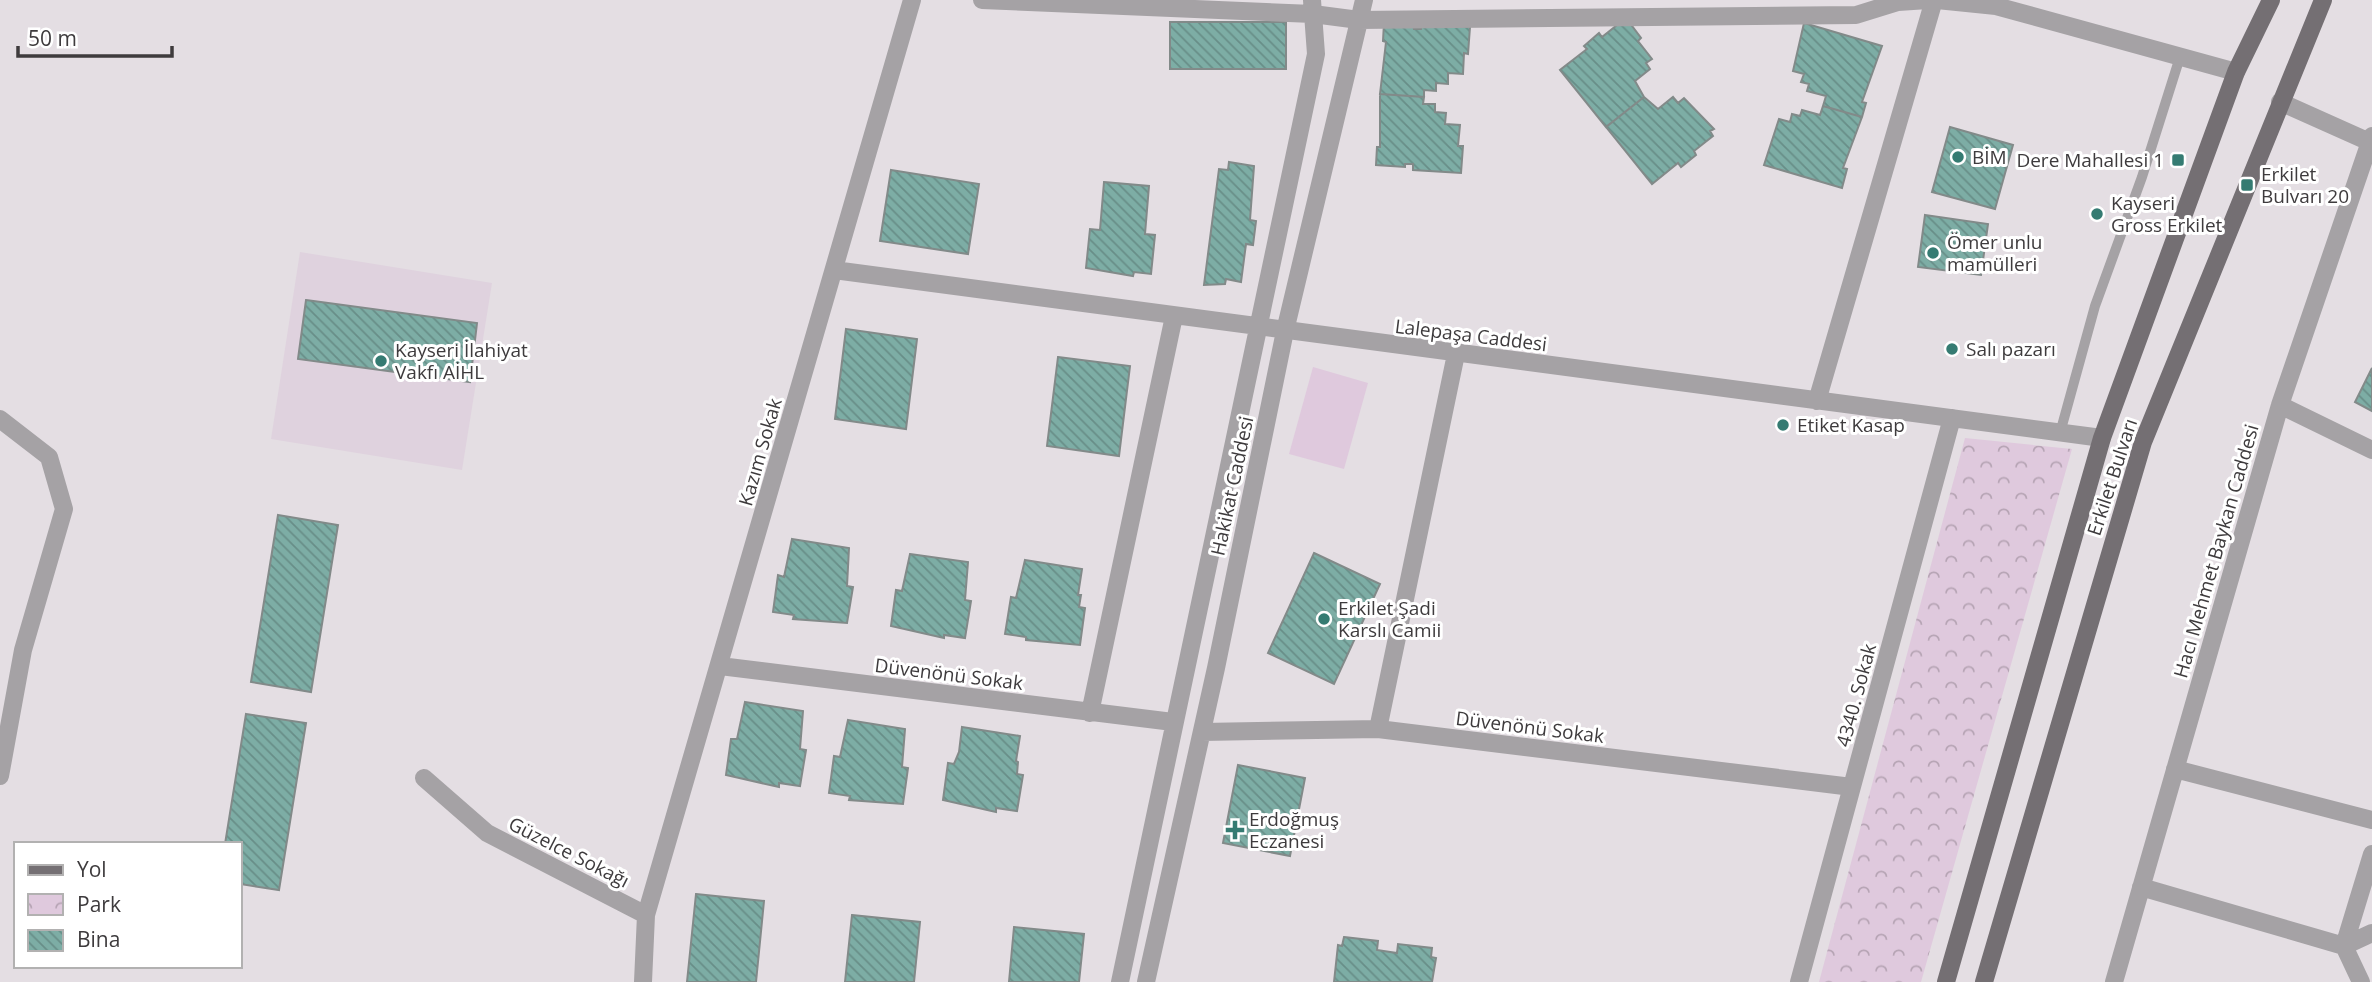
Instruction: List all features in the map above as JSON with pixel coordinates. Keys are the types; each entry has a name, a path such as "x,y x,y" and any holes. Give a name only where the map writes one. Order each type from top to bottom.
{"main road":[{"name":"Erkilet Bulvarı","path":"1946,982 2102,438 2236,72 2271,0"},
{"name":"Erkilet Bulvarı","path":"1983,982 2143,442 2323,0"}],"street":[{"name":"Kazım Sokak","path":"646,915 912,0"},
{"path":"982,0 1312,7 1359,20 1857,8 1896,1 1928,0"},
{"name":"Hakikat Caddesi","path":"1146,982 1202,732 1285,331 1364,0"},
{"path":"1816,401 1935,0 1996,6 2236,72"},
{"name":"Hakikat Caddesi","path":"1120,982 1316,54 1312,7"},
{"path":"2280,102 2371,140"},
{"name":"Hacı Mehmet Baykan Caddesi","path":"2114,982 2280,405 2371,140"},
{"name":"Lalepaşa Caddesi","path":"834,270 2102,438"},
{"path":"1090,713 1174,316"},
{"path":"1378,729 1456,354"},
{"path":"2280,405 2372,450"},
{"name":"4340. Sokak","path":"1799,982 1952,418"},
{"path":"0,419 49,457 64,509 23,650 0,776"},
{"name":"Düvenönü Sokak","path":"720,666 1173,722"},
{"name":"Düvenönü Sokak","path":"1202,732 1378,729 1852,787"},
{"path":"2175,769 2372,820"},
{"name":"Güzelce Sokağı","path":"424,778 487,833 646,915"},
{"path":"2361,982 2344,946 2372,854"},
{"path":"2141,887 2344,946 2372,933"},
{"path":"643,982 646,915"}],"lane":[{"path":"2060,432 2095,306 2143,177 2180,57"}],"shaded area":[{"name":"Kayseri İlahiyat Vakfı AİHL","path":"300,252 492,283 462,470 271,439"}],"green space":[{"path":"1313,367 1368,383 1344,469 1289,454"},
{"path":"1965,438 2072,449 1921,982 1819,982"}],"building":[{"path":"1622,21 1629,22 1641,38 1638,41 1652,59 1646,63 1650,69 1635,81 1644,97 1606,127 1560,70 1587,49 1584,46 1599,33 1602,37"},
{"path":"1170,22 1286,22 1286,69 1170,69"},
{"path":"1384,23 1414,25 1414,29 1421,29 1422,24 1470,27 1468,54 1464,53 1463,74 1448,73 1448,84 1436,83 1436,91 1424,90 1424,97 1380,94 1386,42 1383,41"},
{"path":"1804,23 1882,46 1862,102 1866,103 1862,117 1823,106 1826,96 1807,91 1809,84 1801,82 1804,74 1793,71"},
{"path":"1380,94 1424,97 1423,104 1435,104 1435,112 1446,113 1445,124 1460,125 1458,146 1463,146 1461,173 1413,170 1413,164 1405,164 1405,167 1376,165 1377,147 1380,147"},
{"path":"1644,97 1658,109 1673,97 1678,103 1684,98 1714,129 1710,131 1713,136 1694,151 1696,155 1681,167 1678,163 1652,184 1606,127"},
{"path":"1823,106 1862,117 1843,168 1847,169 1842,188 1764,165 1779,119 1790,122 1792,114 1800,116 1802,110 1820,115"},
{"path":"1950,127 2013,145 1995,209 1932,192"},
{"path":"1229,162 1254,166 1250,220 1256,221 1253,245 1246,244 1241,282 1226,279 1225,284 1204,285 1219,169 1228,170"},
{"path":"891,170 979,184 968,254 880,241"},
{"path":"1104,182 1149,186 1145,234 1155,235 1151,274 1134,272 1133,276 1086,268 1090,229 1100,230"},
{"path":"1925,215 1988,224 1981,275 1918,267"},
{"path":"306,300 477,323 470,382 298,359"},
{"path":"846,329 917,339 906,429 835,419"},
{"path":"1058,357 1130,366 1119,456 1047,446"},
{"path":"2372,368 2372,411 2355,402"},
{"path":"278,515 338,525 311,692 251,682"},
{"path":"792,539 849,548 847,586 853,587 847,623 793,619 794,615 773,612 778,575 784,577"},
{"name":"Erkilet Şadi Karslı Camii","path":"1314,553 1380,584 1334,684 1268,653"},
{"path":"910,554 968,562 965,600 971,601 965,638 944,635 944,638 891,626 896,590 902,591"},
{"path":"1025,560 1082,569 1078,595 1081,595 1079,607 1085,608 1080,645 1026,640 1026,637 1005,634 1011,597 1016,598"},
{"path":"745,702 803,711 800,749 806,750 800,786 779,783 779,787 726,775 731,739 737,739"},
{"path":"246,714 306,723 279,890 242,884 242,842 225,842"},
{"path":"848,720 905,729 902,767 908,768 903,804 849,800 850,796 829,793 834,756 840,757"},
{"path":"962,727 1020,736 1017,774 1023,775 1017,811 996,808 996,812 943,800 948,763 954,764 959,752"},
{"path":"1238,765 1305,778 1290,856 1223,843"},
{"path":"696,894 764,901 756,982 687,982"},
{"path":"852,915 920,922 914,982 845,982"},
{"path":"1014,927 1084,934 1079,982 1009,982"},
{"path":"1344,937 1378,941 1377,950 1397,953 1398,944 1432,948 1431,957 1436,958 1432,982 1334,982 1338,945 1342,946"}],"place":[{"name":"BİM","path":"1958,157"},
{"name":"Dere Mahallesi 1","path":"2178,160"},
{"name":"Erkilet Bulvarı 20","path":"2247,185"},
{"name":"Kayseri Gross Erkilet","path":"2097,214"},
{"name":"Ömer unlu mamülleri","path":"1933,253"},
{"name":"Salı pazarı","path":"1952,349"},
{"name":"Kayseri İlahiyat Vakfı AİHL","path":"381,361"},
{"name":"Etiket Kasap","path":"1783,425"},
{"name":"Erkilet Şadi Karslı Camii","path":"1324,619"},
{"name":"Erdoğmuş Eczanesi","path":"1235,830"}]}
